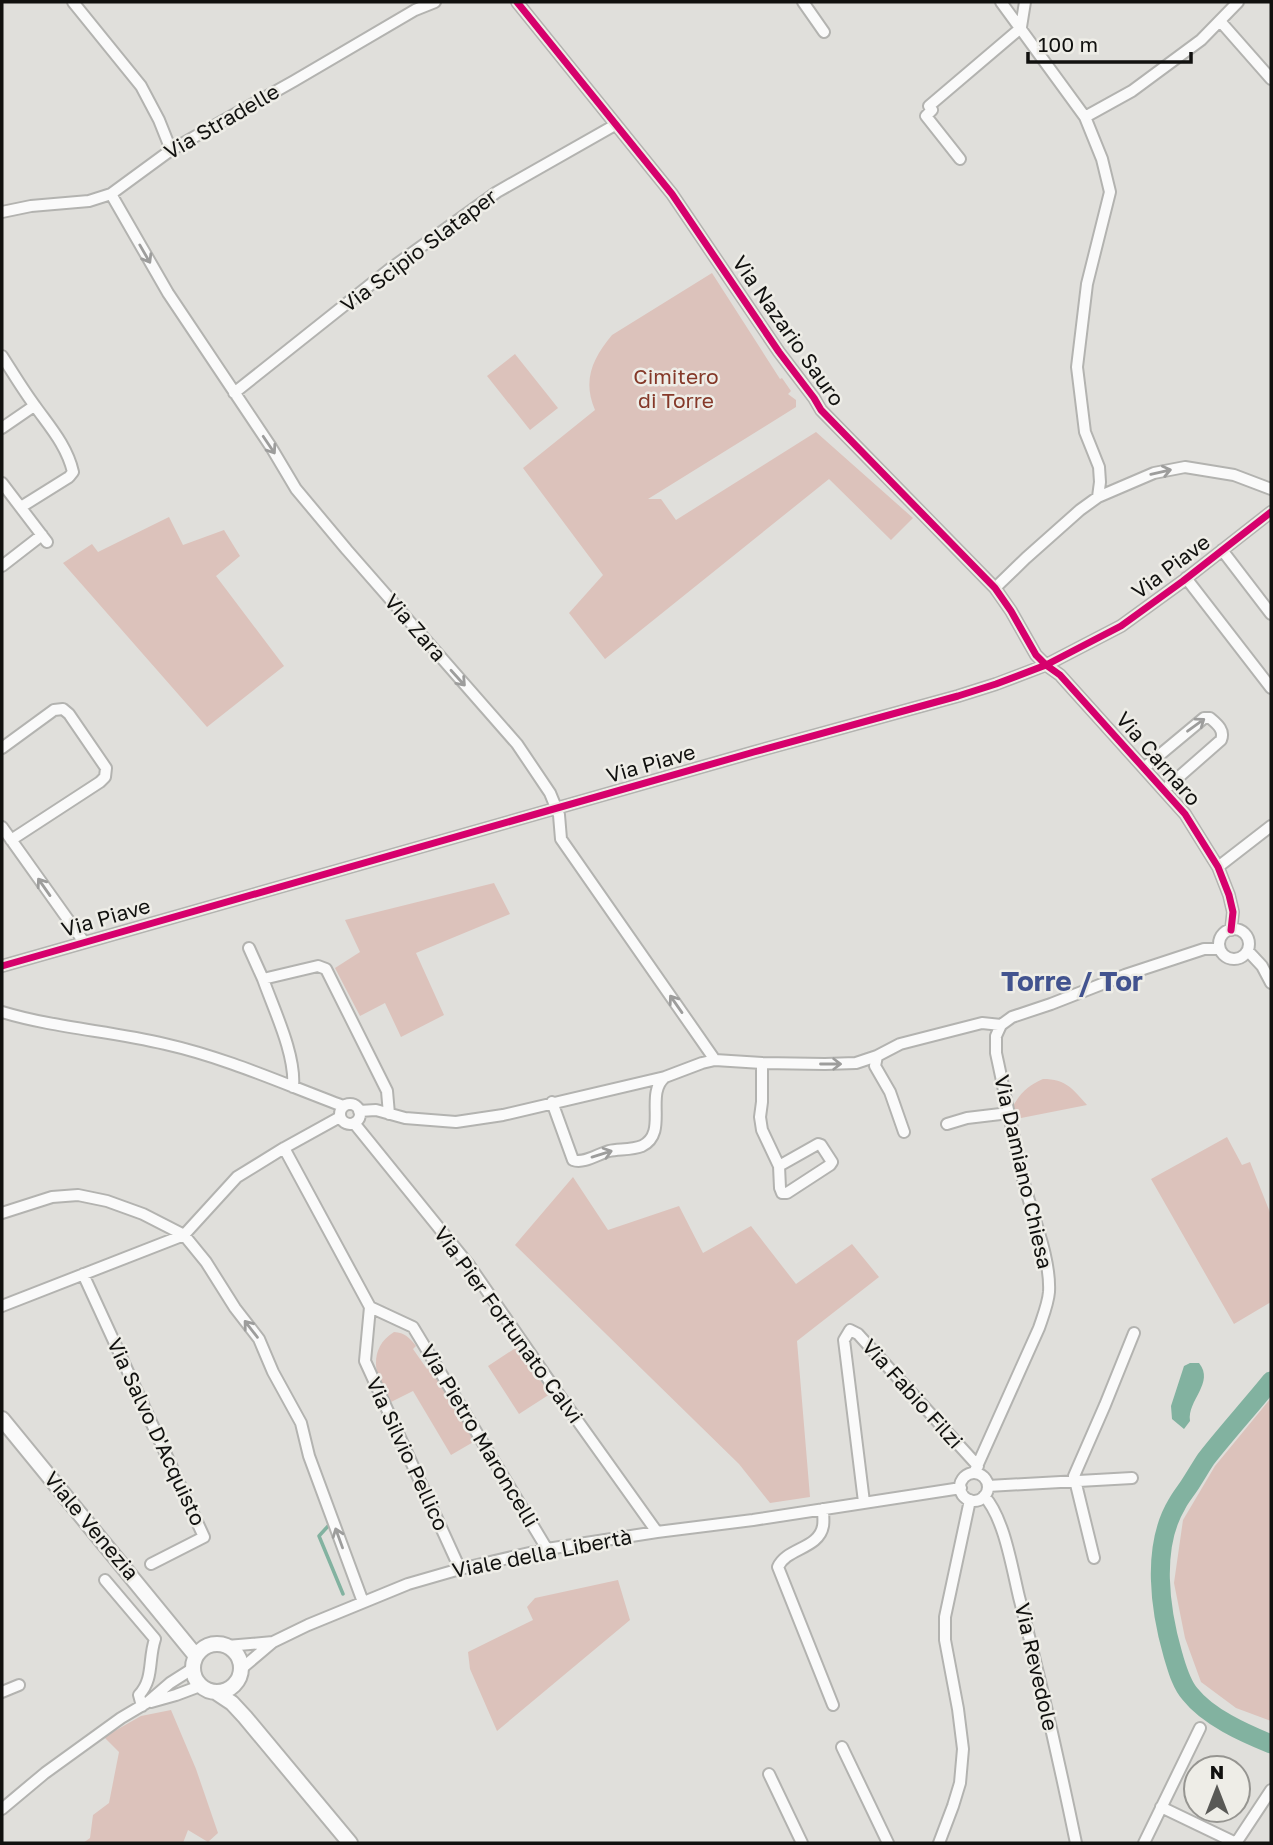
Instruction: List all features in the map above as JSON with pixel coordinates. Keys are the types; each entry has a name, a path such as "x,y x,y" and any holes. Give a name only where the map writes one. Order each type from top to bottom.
{"main road":[{"name":"Viale Venezia","path":"2,1419 180,1634 194,1662"},
{"name":"Viale Venezia","path":"180,1634 208,1646"},
{"path":"245,1717 237,1655 227,1646 208,1646 194,1662 194,1678 205,1690 217,1693 232,1703 350,1843"},
{"path":"217,1693 228,1690 236,1683 240,1673"}],"street":[{"path":"73,2 141,86 171,150"},
{"name":"Via Stradelle","path":"2,212 31,206 89,201 111,194 171,150 294,82 409,13 435,2"},
{"name":"Via Nazario Sauro","path":"517,2 672,194 821,411 995,588 1036,655 1046,665"},
{"path":"803,2 824,32"},
{"path":"1001,2 1085,117 1102,159 1110,192 1087,284 1077,367 1085,432 1099,467 1098,497"},
{"path":"960,159 926,116 932,110 929,106 1021,27 1025,2"},
{"path":"1085,117 1132,90 1201,40 1238,2"},
{"path":"1220,21 1271,79"},
{"name":"Via Scipio Slataper","path":"234,394 390,269 497,192 615,125"},
{"name":"Via Zara","path":"111,194 167,293 271,447 296,489 517,744 558,809 561,839 715,1060"},
{"path":"2,356 34,406 54,430 70,458 73,472 21,507"},
{"path":"2,428 34,406"},
{"path":"995,588 1071,518 1098,497 1154,473 1185,467 1234,475 1271,489"},
{"path":"2,483 44,538 2,566"},
{"name":"Via Piave","path":"2,966 958,696 1046,665 1121,626 1271,512"},
{"path":"1222,550 1271,614"},
{"path":"1186,578 1271,688"},
{"name":"Via Carnaro","path":"1046,665 1060,675 1185,814 1218,867 1233,912 1231,930"},
{"path":"2,748 54,710 63,709 106,768 106,776 100,782 11,840"},
{"name":"Via Carnaro","path":"1144,768 1204,718 1212,720 1222,730 1221,740 1164,790"},
{"path":"1218,867 1271,826"},
{"path":"2,828 84,943"},
{"path":"1248,951 1239,959 1222,954 1219,943 1221,937 1225,932 1236,929 1246,935 1248,951 1262,966 1271,982"},
{"path":"249,948 290,1053 293,1087"},
{"path":"359,1111 376,1110 431,1121 456,1122 503,1115 665,1077 715,1060 856,1063 900,1044 937,1034 982,1023 1001,1025 1012,1017 1116,978 1204,949 1220,949"},
{"path":"263,979 318,966 327,969 387,1091 389,1114"},
{"path":"2,1012 53,1025 164,1043 228,1062 293,1087 342,1112"},
{"name":"Via Damiano Chiesa","path":"976,1469 1039,1328 1049,1291 1044,1254 1023,1179 995,1045 1001,1025"},
{"path":"877,1056 875,1066 890,1092 904,1132"},
{"path":"762,1063 760,1117 762,1130 779,1166 782,1193 787,1193 832,1162 818,1144 779,1166"},
{"path":"552,1102 573,1160 582,1161 612,1150 638,1147 650,1140 656,1126 657,1087 665,1077"},
{"path":"2,1306 184,1235 237,1177 352,1104 359,1111 359,1118 354,1123 344,1123 342,1112"},
{"path":"947,1124 967,1118 1009,1113"},
{"name":"Via Pier Fortunato Calvi","path":"354,1123 469,1265 657,1532"},
{"path":"284,1148 370,1307"},
{"path":"2,1213 52,1197 78,1195 107,1201 143,1214 184,1235 259,1339 272,1372 301,1423 309,1456 363,1602"},
{"name":"Via Salvo D'Acquisto","path":"83,1274 204,1537 151,1564"},
{"name":"Via Pietro Maroncelli","path":"370,1307 413,1327 547,1549"},
{"name":"Via Silvio Pellico","path":"370,1307 365,1361 460,1569"},
{"name":"Via Fabio Filzi","path":"864,1502 844,1340 850,1330 858,1334 976,1469"},
{"path":"1094,1558 1076,1481 1076,1470 1134,1333"},
{"path":"986,1491 984,1477 976,1469 961,1481 964,1496 970,1500 979,1499 986,1491 1132,1478"},
{"name":"Viale della Libertà","path":"227,1646 273,1642 408,1584 547,1549 961,1488"},
{"name":"Via Revedole","path":"986,1491 1006,1544 1076,1843"},
{"path":"939,1843 960,1783 963,1749 945,1640 945,1617 970,1500"},
{"path":"823,1509 821,1534 816,1540 781,1560 778,1567 833,1705"},
{"path":"105,1580 155,1639 150,1658 149,1679 139,1695 145,1704"},
{"name":"Viale della Libertà","path":"240,1673 273,1642"},
{"path":"2,1809 45,1773 121,1718 145,1704 194,1662"},
{"path":"2,1692 19,1685"},
{"path":"145,1704 200,1686"},
{"path":"1144,1843 1200,1728"},
{"path":"842,1747 888,1843"},
{"path":"769,1774 802,1843"},
{"path":"1161,1807 1236,1843 1271,1790"}],"green space":[{"name":"Cimitero di Torre","path":"712,273 780,379 782,378 791,391 788,394 796,400 796,407 648,499 661,499 676,520 816,432 913,518 891,540 829,479 605,659 569,613 603,575 523,468 595,410 590,389 592,370 612,335"},
{"path":"515,354 558,408 530,430 487,376"},
{"path":"169,517 183,545 224,530 240,556 216,576 284,666 207,727 63,563 92,544 98,552"},
{"path":"494,883 510,914 416,953 444,1015 401,1037 385,1003 360,1016 335,968 360,952 345,920"},
{"path":"1043,1079 1063,1083 1087,1105 1016,1119 1013,1106 1016,1101 1026,1090"},
{"path":"1227,1137 1242,1165 1250,1162 1271,1215 1271,1302 1234,1324 1151,1179"},
{"path":"573,1177 608,1230 679,1206 703,1253 751,1226 796,1284 852,1244 879,1277 797,1341 810,1497 770,1503 739,1464 515,1245"},
{"path":"394,1332 406,1336 416,1346 413,1349 427,1369 430,1368 475,1441 451,1455 413,1391 391,1402 386,1393 383,1393 376,1359 381,1345"},
{"path":"517,1347 550,1394 519,1414 488,1366"},
{"path":"1271,1398 1271,1721 1236,1708 1201,1682 1185,1638 1174,1583 1183,1520 1215,1466"},
{"path":"618,1580 630,1620 497,1731 470,1669 468,1652 533,1620 527,1607 535,1598"},
{"path":"171,1710 196,1769 218,1833 208,1842 188,1830 183,1843 83,1843 90,1838 93,1815 109,1803 119,1752 104,1737 141,1716"}],"shaded area":[{"path":"1199,1363 1204,1378 1192,1406 1190,1421 1184,1429 1172,1419 1171,1406 1184,1366"}],"waterway":[{"path":"1271,1381 1206,1459 1178,1502 1164,1539 1160,1579 1168,1637 1187,1690 1216,1717 1271,1744"},
{"path":"329,1525 319,1536 343,1594"}],"cycle path":[{"path":"517,2 672,194 821,410 995,588 1036,655 1060,675 1185,814 1218,867 1233,912 1231,930"},
{"path":"2,966 996,684 1046,665 1121,626 1271,512"}],"district":[{"name":"Torre / Tor","path":"1072,981"}]}
